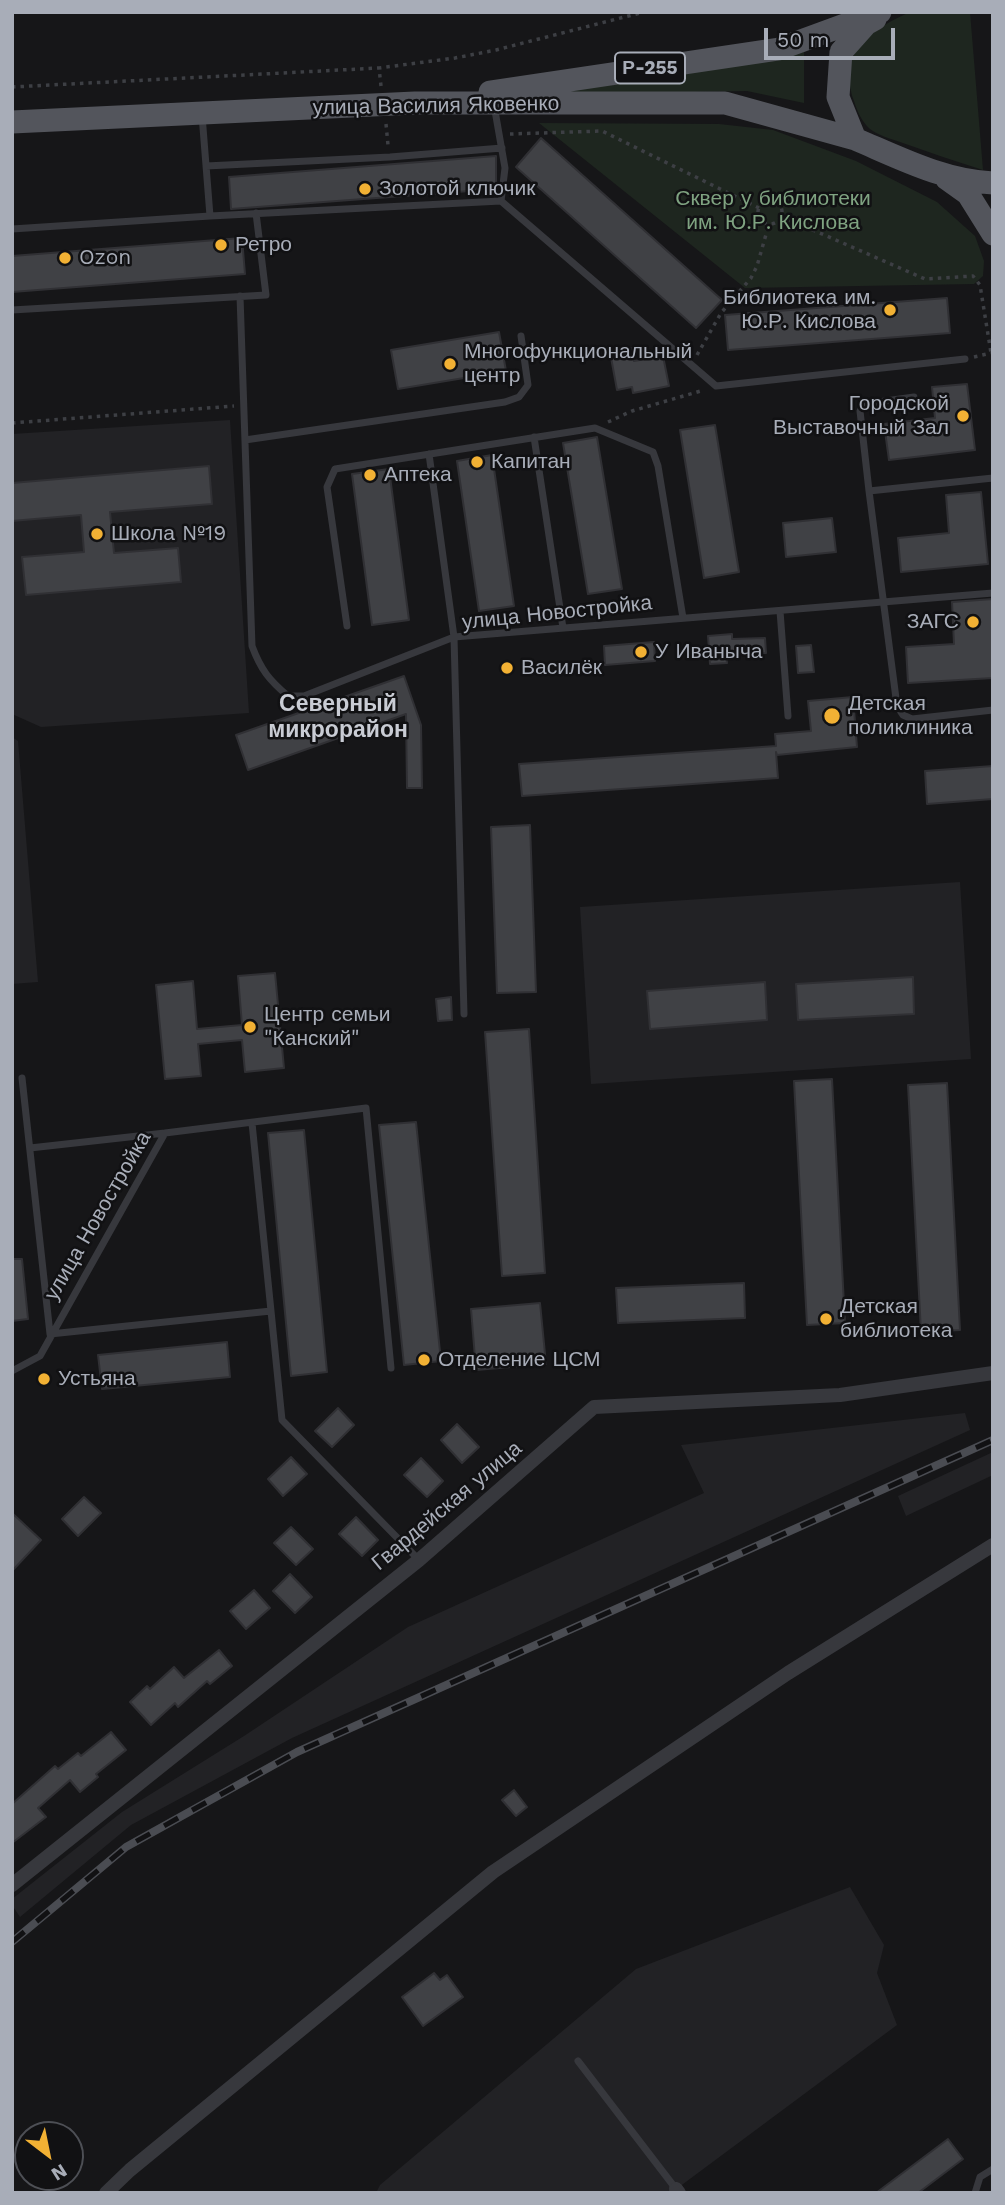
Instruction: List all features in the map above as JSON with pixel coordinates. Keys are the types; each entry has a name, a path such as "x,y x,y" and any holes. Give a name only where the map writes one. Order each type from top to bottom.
{"main road":[{"name":"Р-255","path":"415,103 779,49 880,12"},
{"path":"855,139 838,97 841,52 866,24 888,12"},
{"name":"улица Василия Яковенко","path":"12,122 415,103 725,103 855,139"},
{"name":"Р-255","path":"855,139 942,175 969,182 993,183"},
{"path":"942,175 968,194 993,233"}],"street":[{"name":"Гвардейская улица","path":"12,1885 419,1560 594,1407 840,1395 993,1373"},
{"path":"106,2193 130,2170 493,1872 788,1673 993,1545"}],"lane":[{"path":"494,103 505,168 501,201"},
{"path":"202,115 210,216"},
{"path":"206,166 390,157 502,148"},
{"path":"12,229 501,201 716,386 965,359"},
{"path":"12,310 266,295 256,213"},
{"path":"240,296 252,646 260,668 288,696 304,696 454,637 429,454"},
{"path":"245,440 505,402 519,397 528,385 521,336"},
{"path":"914,397 863,404 860,411 897,706 903,715 912,719 993,710"},
{"path":"347,626 327,487 335,469 595,428 653,452 658,466 683,618"},
{"path":"534,437 563,628"},
{"path":"869,491 993,478"},
{"name":"улица Новостройка","path":"464,1014 454,637 993,593"},
{"path":"780,611 789,716"},
{"path":"22,1078 50,1334 271,1311"},
{"name":"улица Новостройка","path":"12,1371 40,1356 50,1334 166,1133 366,1108 391,1368"},
{"path":"252,1122 282,1420 419,1560"},
{"path":"30,1148 166,1133"},
{"path":"578,2061 678,2191"},
{"path":"975,2193 981,2177 993,2169"}],"path":[{"path":"12,87 379,68 496,50 644,12"},
{"path":"379,68 390,157"},
{"path":"499,135 602,131 759,208"},
{"path":"771,200 780,206 781,216 769,224 760,219 759,208 761,204 771,200"},
{"path":"781,216 925,279 973,276 981,285 992,352 965,359"},
{"path":"692,365 722,313 751,278 769,224"},
{"path":"595,428 632,411 716,386"},
{"path":"12,423 244,405"}],"shaded area":[{"path":"230,420 249,713 41,727 12,714 12,434"},
{"path":"12,737 18,741 38,982 12,984"},
{"path":"960,882 971,1059 591,1084 580,907"},
{"path":"965,1413 970,1430 292,1738 131,1825 20,1917 12,1905 12,1899 122,1812 244,1736 408,1627 704,1493 681,1445"},
{"path":"993,1452 993,1475 906,1516 898,1496"},
{"path":"850,1887 884,1945 877,1973 897,2025 671,2193 376,2193 380,2185 636,1969"}],"green space":[{"path":"910,12 970,12 983,170 881,135 867,126 858,112 850,84 850,69 854,56 870,35"},
{"path":"804,52 804,103 747,91 490,96"},
{"name":"Сквер у библиотеки им. Ю.Р. Кислова","path":"539,123 719,124 773,130 856,161 937,202 975,236 984,261 983,276 974,284 745,288"}],"building":[{"path":"541,138 722,300 696,328 516,167"},
{"path":"496,156 496,189 231,209 229,177"},
{"path":"242,238 245,274 12,292 12,256"},
{"path":"947,298 950,333 728,350 725,315"},
{"path":"499,332 506,371 398,389 391,350"},
{"path":"632,348 634,361 663,356 669,386 633,393 632,387 617,390 610,352"},
{"path":"967,384 975,450 889,460 884,424 935,418 932,387"},
{"path":"715,425 739,572 704,578 680,430"},
{"path":"597,437 622,589 588,594 563,443"},
{"path":"492,455 514,606 479,611 457,461"},
{"name":"Школа №19","path":"209,466 212,504 110,512 114,553 178,548 181,582 26,595 22,557 84,552 81,515 12,521 12,483"},
{"path":"389,469 409,620 372,625 352,474"},
{"path":"981,492 988,564 901,572 898,538 949,533 946,495"},
{"path":"832,518 836,552 786,557 783,523"},
{"path":"993,599 993,678 908,683 906,647 954,644 952,602"},
{"path":"732,634 732,639 765,638 766,653 726,654 727,663 710,664 708,636"},
{"path":"654,642 655,661 605,665 604,646"},
{"path":"811,645 814,672 798,673 796,646"},
{"path":"404,676 421,725 422,788 407,788 406,714 248,770 236,735"},
{"path":"853,697 857,747 777,755 776,752 778,778 522,796 519,764 776,746 775,734 811,731 808,701"},
{"path":"993,766 993,799 927,804 925,771"},
{"path":"530,825 536,992 497,993 491,827"},
{"name":"Центр семьи \"Канский\"","path":"275,973 284,1068 245,1072 242,1040 198,1044 201,1076 165,1079 156,985 193,981 197,1029 242,1025 238,976"},
{"path":"913,977 914,1014 798,1020 796,984"},
{"path":"765,982 767,1020 650,1029 647,991"},
{"path":"451,997 452,1020 438,1021 436,999"},
{"path":"529,1029 545,1273 502,1276 485,1032"},
{"path":"832,1079 845,1323 807,1325 794,1081"},
{"path":"947,1083 960,1330 921,1332 908,1085"},
{"path":"416,1122 441,1361 404,1365 379,1125"},
{"path":"304,1130 327,1372 291,1376 268,1133"},
{"path":"12,1259 22,1259 28,1319 12,1321"},
{"path":"744,1283 745,1318 618,1323 616,1288"},
{"path":"540,1303 546,1364 476,1370 471,1309"},
{"path":"227,1342 230,1377 102,1389 98,1355"},
{"path":"338,1408 354,1425 332,1447 315,1431"},
{"path":"457,1424 479,1447 462,1463 441,1440"},
{"path":"291,1457 307,1474 283,1496 268,1479"},
{"path":"421,1458 443,1481 427,1497 404,1475"},
{"path":"84,1497 101,1513 78,1536 62,1519"},
{"path":"12,1513 41,1540 12,1571"},
{"path":"356,1517 378,1540 362,1556 339,1534"},
{"path":"291,1527 313,1549 296,1565 274,1543"},
{"path":"290,1574 312,1597 295,1613 273,1591"},
{"path":"254,1590 270,1608 246,1629 230,1611"},
{"path":"219,1650 232,1666 210,1684 207,1681 178,1707 175,1703 151,1725 130,1702 147,1686 150,1689 174,1667 184,1678"},
{"path":"111,1732 126,1750 96,1774 98,1777 80,1792 70,1780 38,1808 46,1817 12,1843 12,1804 55,1766 58,1769 78,1753 81,1756"},
{"path":"514,1790 527,1807 516,1816 502,1800"},
{"path":"434,1973 440,1980 447,1975 463,1997 423,2026 402,1997"},
{"path":"948,2139 963,2159 918,2193 876,2193"}],"railway":[{"path":"12,1942 126,1847 297,1752 993,1440"}],"place":[{"name":"Золотой ключик","path":"365,189"},
{"name":"Ретро","path":"221,245"},
{"name":"Ozon","path":"65,258"},
{"name":"Библиотека им. Ю.Р. Кислова","path":"890,310"},
{"name":"Многофункциональный центр","path":"450,364"},
{"name":"Городской Выставочный Зал","path":"963,416"},
{"name":"Капитан","path":"477,462"},
{"name":"Аптека","path":"370,475"},
{"name":"Школа №19","path":"97,534"},
{"name":"ЗАГС","path":"973,622"},
{"name":"У Иваныча","path":"641,652"},
{"name":"Василёк","path":"507,668"},
{"name":"Детская поликлиника","path":"832,716"},
{"name":"Центр семьи \"Канский\"","path":"250,1027"},
{"name":"Детская библиотека","path":"826,1319"},
{"name":"Отделение ЦСМ","path":"424,1360"},
{"name":"Устьяна","path":"44,1379"}],"district":[{"name":"Северный микрорайон","path":"338,717"}]}
